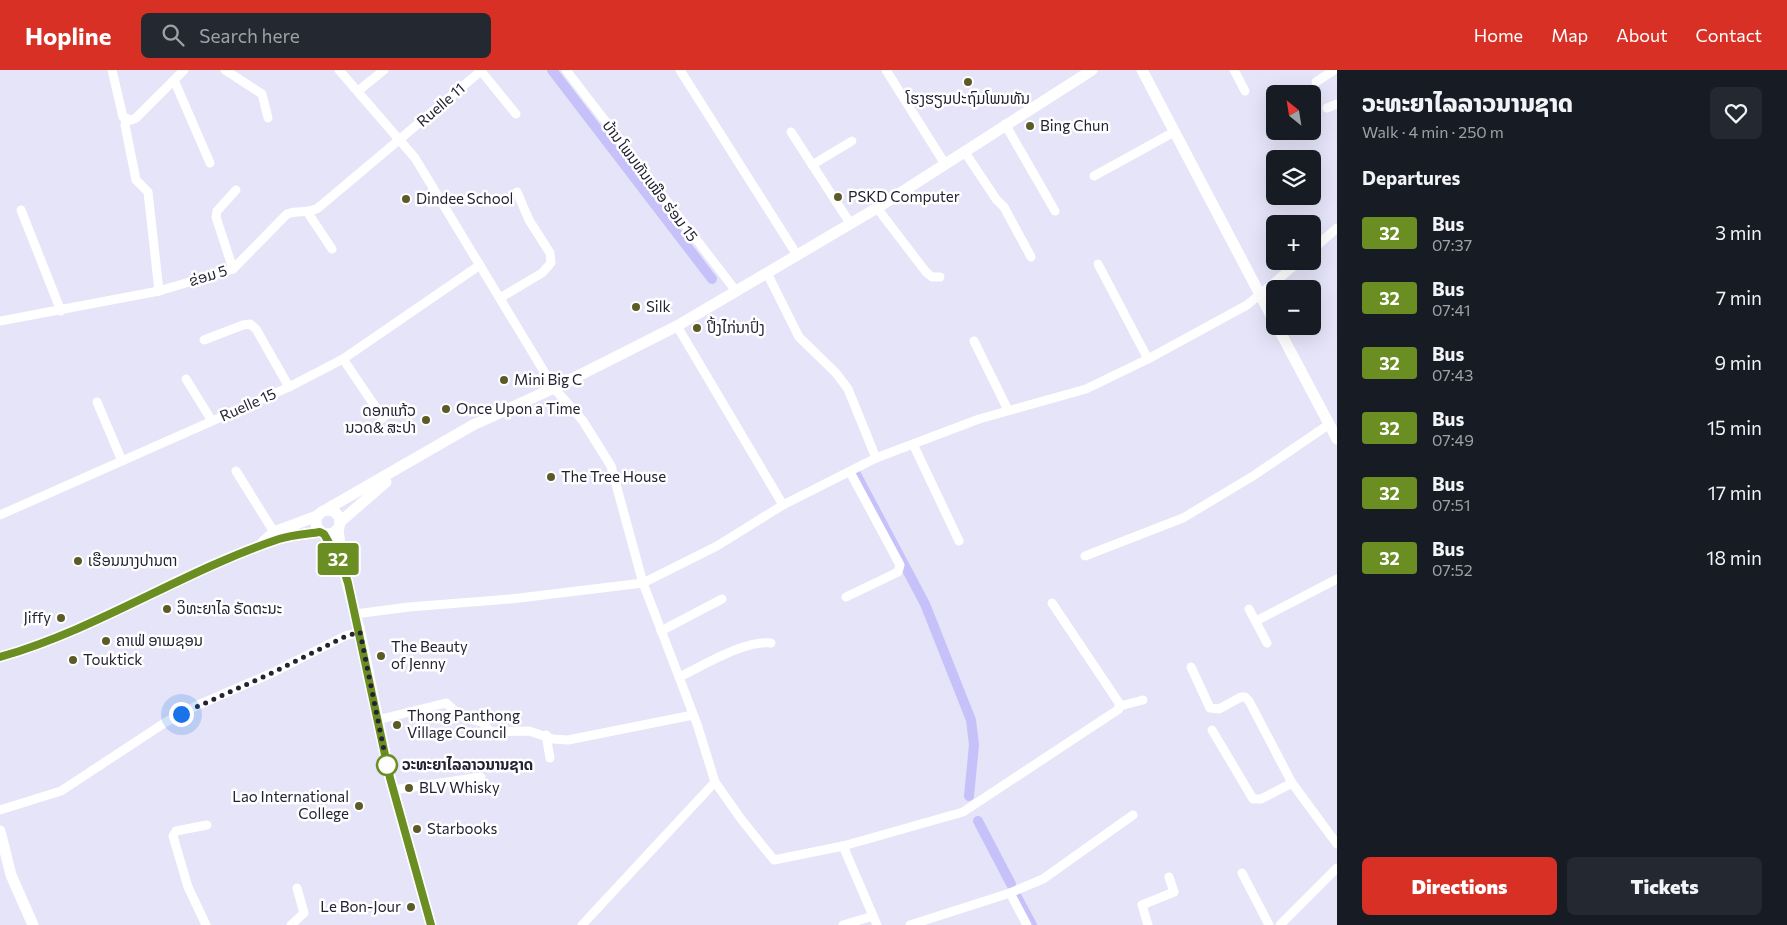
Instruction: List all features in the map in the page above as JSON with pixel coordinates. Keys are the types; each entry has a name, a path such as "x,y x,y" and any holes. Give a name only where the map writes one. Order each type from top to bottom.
{"street":[{"path":"112,70 126,120 125,125 136,180 148,192 159,291"},
{"path":"126,120 136,118 184,70"},
{"path":"225,70 262,94 268,118"},
{"path":"339,70 401,139 430,182 554,388 584,422 611,466 643,583 693,715 715,782 741,819 774,860 842,846 963,812 1050,756 1120,706 1143,700"},
{"path":"358,91 384,70"},
{"path":"481,70 516,114"},
{"name":"Ruelle 11","path":"401,139 481,70"},
{"name":"ບ້ານ ໂພນທັນເໜືອ ຮ່ອມ 15","path":"566,70 736,291"},
{"path":"680,70 797,255"},
{"path":"886,70 946,164"},
{"path":"256,548 274,532 316,516 473,425 554,388 676,326 767,274 877,208 1092,70"},
{"path":"1142,70 1266,306"},
{"path":"1234,70 1245,90"},
{"path":"1316,82 1334,70"},
{"path":"174,80 210,163"},
{"path":"1327,108 1337,104"},
{"path":"1006,124 1055,211"},
{"path":"791,132 850,223"},
{"path":"1094,176 1174,132"},
{"path":"332,249 308,214 318,208 401,139"},
{"path":"812,165 852,140"},
{"path":"964,151 996,199 1004,207 1031,257"},
{"path":"233,269 216,217 217,211 236,190"},
{"path":"500,298 542,274 550,263 550,253 529,220 517,192"},
{"path":"877,208 926,272 932,277 940,278"},
{"path":"22,210 61,311"},
{"name":"ຂ່ອມ 5","path":"0,321 159,291 233,269 287,214 295,211 308,214"},
{"path":"1321,242 1337,228"},
{"path":"1098,264 1148,360"},
{"name":"Ruelle 15","path":"0,515 289,387 343,359 480,265"},
{"path":"356,614 409,607 512,599 643,583 717,546 783,505 876,458 1008,410 1086,389 1148,360 1260,295 1289,270"},
{"path":"767,274 799,337 842,379 848,389 876,458"},
{"path":"204,340 243,324 250,324 256,329 289,387"},
{"path":"676,326 783,505"},
{"path":"1282,335 1337,439"},
{"path":"974,341 1008,410"},
{"path":"343,359 383,418"},
{"path":"186,379 212,421"},
{"path":"97,402 122,461"},
{"path":"1086,556 1183,518 1253,476 1328,425"},
{"path":"913,444 959,541"},
{"path":"0,657 84,627 160,590 281,538 322,532 332,534 413,461"},
{"path":"236,471 274,532"},
{"path":"846,597 898,572 900,565 850,472"},
{"path":"327,509 338,514 343,567 356,614 377,720 393,790 431,925"},
{"path":"316,516 316,525 343,567"},
{"path":"1256,620 1337,579"},
{"path":"661,631 722,599"},
{"path":"1052,603 1120,706"},
{"path":"1250,609 1266,643"},
{"path":"0,810 61,791 166,722 196,706 272,673 346,636 360,632"},
{"path":"679,678 738,649 771,643"},
{"path":"1191,667 1210,708 1219,709 1245,697 1249,701 1292,783 1337,844"},
{"path":"377,720 446,703 461,716 484,723 488,730 493,732 529,731 546,735 553,739 568,740 693,715"},
{"path":"1212,730 1253,799 1261,799 1292,783"},
{"path":"546,735 550,758"},
{"path":"393,790 481,777"},
{"path":"582,925 715,782"},
{"path":"910,925 1010,893 1043,879 1064,867 1133,816"},
{"path":"206,825 176,831 173,836 188,887 206,925"},
{"path":"0,831 11,874 33,925"},
{"path":"842,846 877,925"},
{"path":"1280,925 1337,868"},
{"path":"1242,872 1269,925"},
{"path":"1148,925 1142,905 1174,892 1169,877"},
{"path":"291,925 304,913 297,888"},
{"path":"1010,893 1027,925"},
{"path":"843,925 873,916"}],"waterway":[{"path":"552,70 712,279"},
{"path":"856,474 925,604 971,720 974,745 969,796"},
{"path":"978,821 1011,884"},
{"path":"1017,897 1032,925"}],"bus line":[{"name":"32","path":"0,657 22,651 92,624 160,590 281,538 320,532 324,534 343,567 348,583 390,778 431,925"}],"place":[{"name":"ໂຮງຮຽນປະຖົມໂພນທັນ","path":"968,82"},
{"name":"Bing Chun","path":"1030,126"},
{"name":"PSKD Computer","path":"838,197"},
{"name":"Dindee School","path":"406,199"},
{"name":"Silk","path":"636,307"},
{"name":"ປີ້ງໄກ່ນາປົ່ງ","path":"697,328"},
{"name":"Mini Big C","path":"504,380"},
{"name":"Once Upon a Time","path":"446,409"},
{"name":"ດອກແກ້ວ ນວດ& ສະປາ","path":"426,420"},
{"name":"The Tree House","path":"551,477"},
{"name":"ເຮືອນນາງປານຕາ","path":"78,561"},
{"name":"ວິທະຍາໄລ ຣັດຕະນະ","path":"167,609"},
{"name":"Jiffy","path":"61,618"},
{"name":"ຄາເຟ່ ອາເມຊອນ","path":"106,641"},
{"name":"The Beauty of Jenny","path":"381,656"},
{"name":"Touktick","path":"73,660"},
{"name":"Thong Panthong Village Council","path":"397,725"},
{"name":"ວະທະຍາໄລລາວນານຊາດ","path":"387,765"},
{"name":"BLV Whisky","path":"409,788"},
{"name":"Lao International College","path":"359,806"},
{"name":"Starbooks","path":"417,829"},
{"name":"Le Bon-Jour","path":"411,907"}],"route":[{"path":"181,714 272,673 346,636 360,632 387,765"}]}
